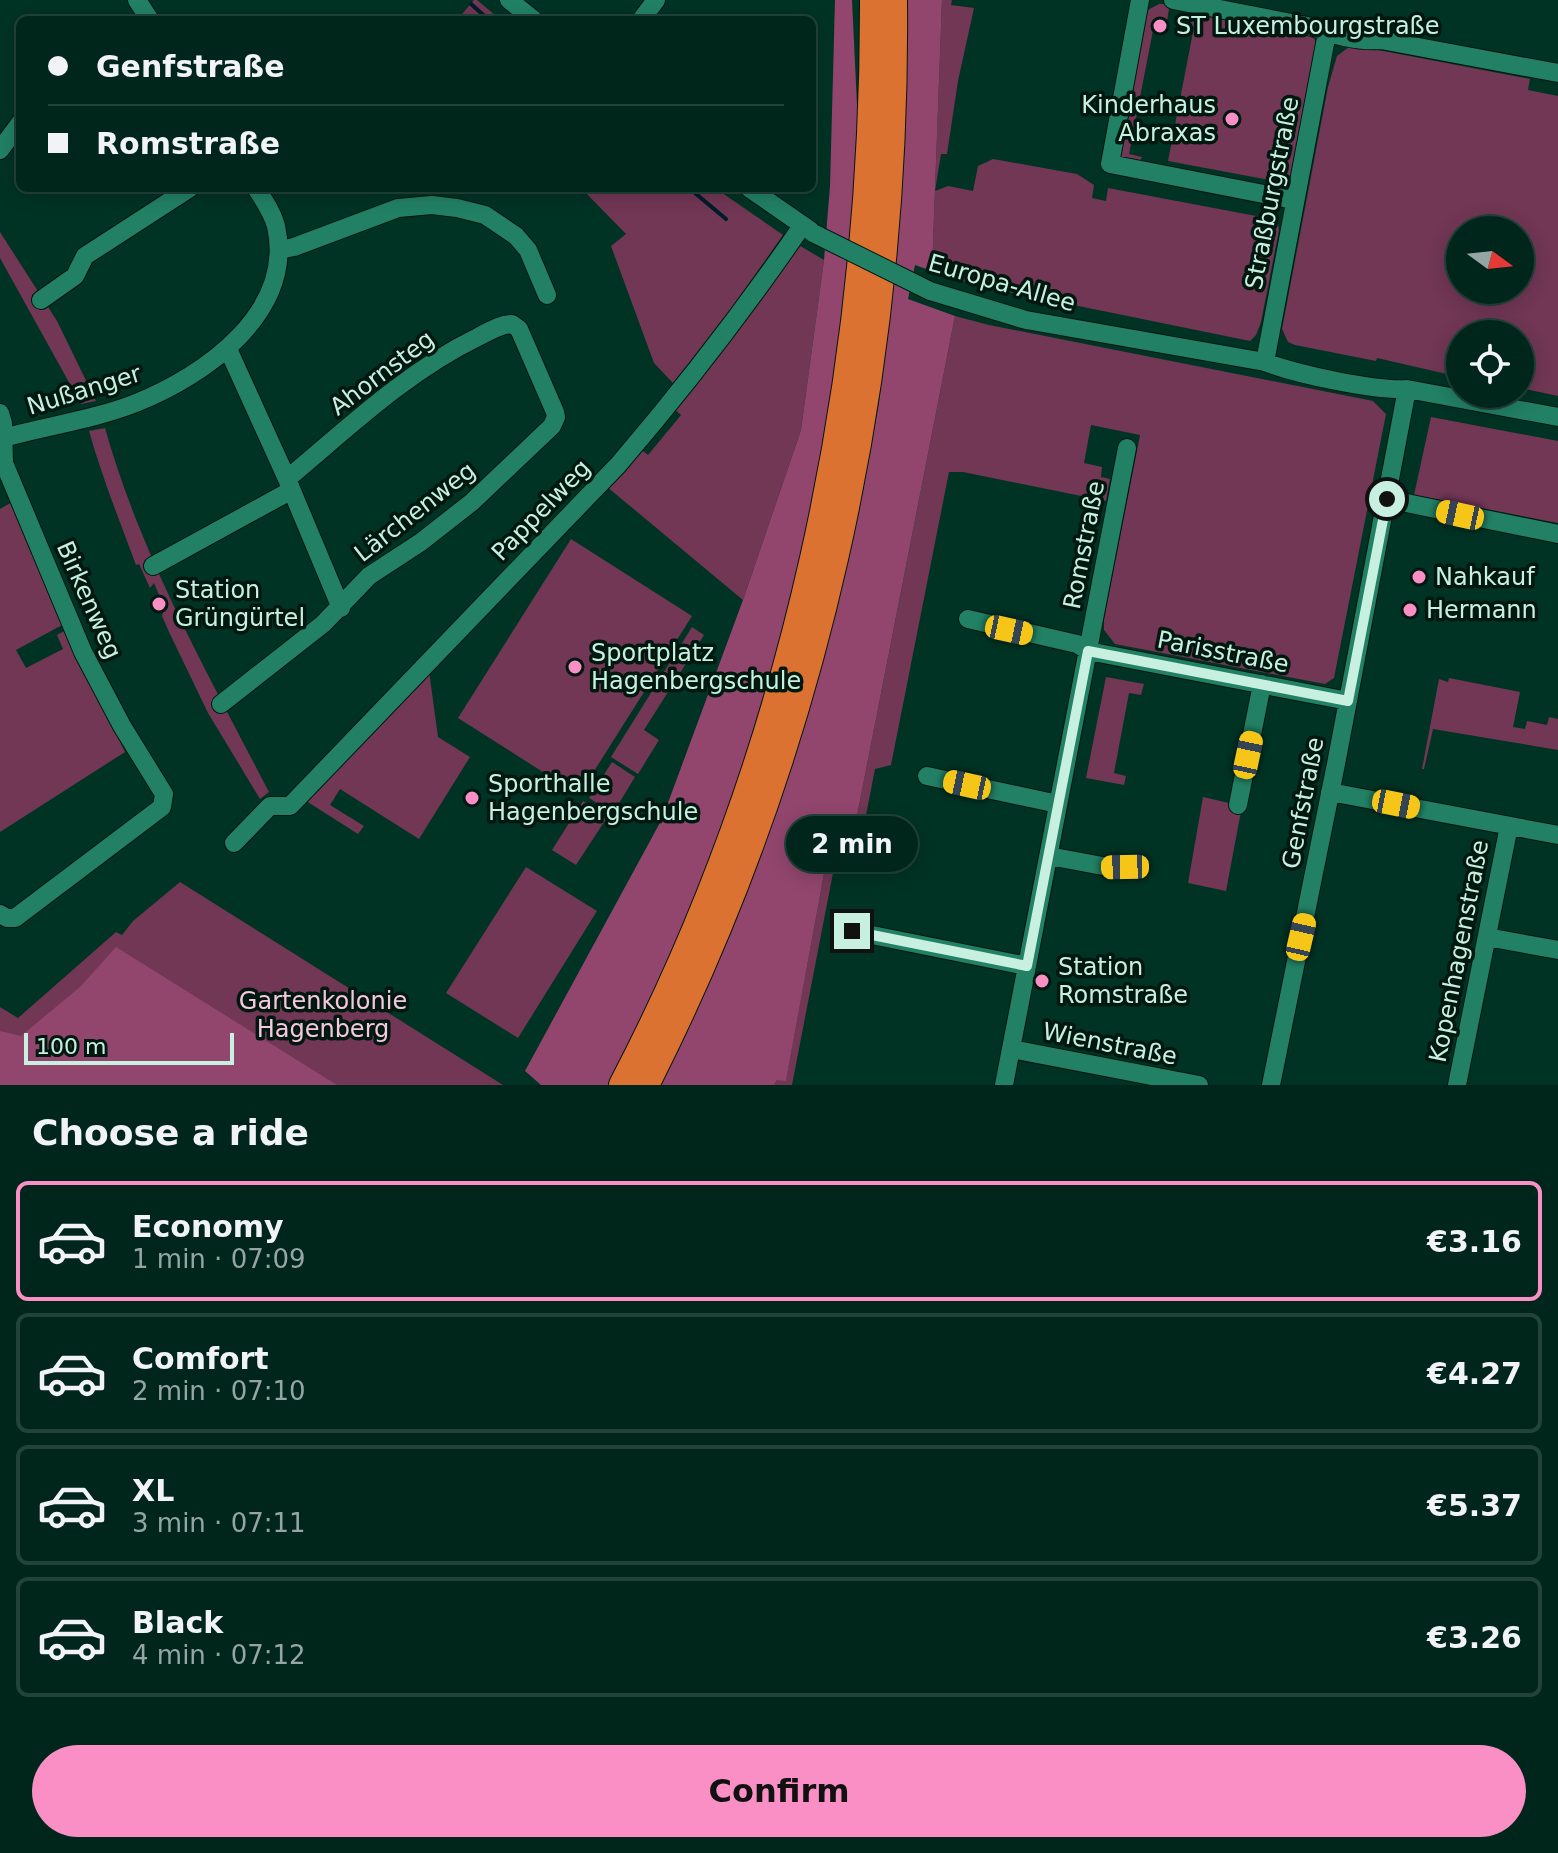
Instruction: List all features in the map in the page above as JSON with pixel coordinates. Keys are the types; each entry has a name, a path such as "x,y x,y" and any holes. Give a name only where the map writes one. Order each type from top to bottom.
{"highway":[{"path":"622,1085 677,970 737,819 781,683 814,556 837,442 860,282 870,138 873,0"},
{"path":"646,1085 704,962 756,828 799,698 840,539 865,408 882,272 892,134 894,0"}],"street":[{"path":"509,0 529,16"},
{"path":"1140,0 1110,164 1294,200"},
{"path":"1173,0 1312,27 1327,33 1558,73"},
{"name":"Straßburgstraße","path":"1265,362 1327,33"},
{"path":"0,150 16,128"},
{"path":"41,300 75,276 85,256 184,192"},
{"name":"Nußanger","path":"1,439 134,403 159,392 228,349 271,290 278,269 275,225 258,192"},
{"name":"Europa-Allee","path":"755,192 808,229 930,291 1026,320 1265,362 1286,370 1386,389 1407,389 1558,417"},
{"path":"279,250 398,208 432,205 457,208 485,215 516,236 528,250 547,295"},
{"name":"Pappelweg","path":"234,843 270,806 290,806 618,465 664,412 808,229"},
{"name":"Ahornsteg","path":"153,566 289,485 384,396 456,348 502,325 516,325"},
{"name":"Lärchenweg","path":"221,704 341,608 369,576 421,542 472,502 554,422 555,412 550,399 516,325"},
{"path":"228,349 341,608"},
{"name":"Genfstraße","path":"1271,1085 1407,389"},
{"name":"Birkenweg","path":"0,413 4,463 83,652 122,726 164,794 162,807 15,918 0,914"},
{"name":"Romstraße","path":"1004,1085 1127,448"},
{"path":"1387,499 1558,534"},
{"name":"Romstraße","path":"968,619 1077,644 1088,651"},
{"name":"Parisstraße","path":"1088,651 1348,701"},
{"path":"1238,805 1262,684"},
{"path":"927,776 1058,804"},
{"path":"1330,792 1558,835"},
{"name":"Kopenhagenstraße","path":"1457,1085 1509,826"},
{"path":"1049,856 1108,867 1125,867"},
{"path":"852,931 1027,966"},
{"path":"1487,937 1558,950"},
{"name":"Wienstraße","path":"1011,1049 1199,1085"}],"green space":[{"path":"477,0 496,16 460,16"},
{"path":"942,0 952,0 951,5 974,8 958,81 947,154 941,154 935,191 948,186 973,191 978,166 993,159 1077,174 1094,185 1092,198 1106,201 1108,188 1277,220 1279,230 1261,322 1250,341 975,285 932,271"},
{"path":"1166,4 1169,9 1167,21 1155,20 1129,154 1142,157 1140,161 1123,159 1120,156 1146,11"},
{"name":"Kinderhaus Abraxas","path":"1185,11 1314,36 1317,47 1291,184 1168,161 1194,27 1182,24"},
{"path":"1349,47 1530,79 1528,90 1558,96 1558,396 1534,391 1534,320 1446,320 1446,374 1288,342 1282,329 1328,87 1337,56"},
{"path":"585,192 721,192 783,235 729,312 673,383 654,363 611,246 626,234"},
{"path":"0,232 57,321 96,401 81,404 0,258"},
{"path":"797,244 824,260 801,430 743,600 606,486 638,447 648,455 681,415 672,407"},
{"path":"955,316 1373,401 1386,414 1334,678 1325,684 1115,644 1104,630 1104,619 1140,435 1091,425 1084,463 1102,467 1101,477 1110,479 1106,501 963,472 949,472 891,765 875,769 859,851 838,847 792,1085 774,1085 777,1080 786,1080 830,841 854,831"},
{"path":"1431,417 1558,441 1558,523 1414,495"},
{"path":"105,428 137,522 157,568 269,792 260,799 208,713 162,616 164,607 154,583 150,588 139,564 136,565 89,431"},
{"path":"12,502 64,624 16,650 26,668 63,649 57,635 66,630 125,752 0,832 0,509"},
{"name":"Sportplatz Hagenbergschule","path":"571,539 692,616 579,795 458,718"},
{"path":"692,627 704,635 644,730 659,740 638,774 611,757"},
{"path":"429,671 438,737 470,757 419,839 340,789 330,805 364,826 358,834 303,799"},
{"path":"1106,677 1144,684 1141,695 1129,693 1114,773 1126,776 1124,785 1086,778"},
{"path":"1449,678 1520,692 1513,727 1525,729 1527,721 1547,725 1549,717 1558,719 1558,750 1433,729 1422,769 1439,679 1448,682"},
{"path":"612,762 635,777 613,813 589,798"},
{"path":"1203,797 1242,806 1226,891 1188,883"},
{"path":"583,801 608,816 576,865 552,850"},
{"path":"526,867 597,911 518,1038 446,993"},
{"name":"Gartenkolonie Hagenberg","path":"180,882 503,1085 0,1085 0,1007 18,1018 116,932 122,935 133,921"}],"shaded area":[{"path":"835,0 852,0 859,147 855,231 831,419 791,613 721,836 670,962 611,1085 541,1085 525,1071 662,819 743,600 801,430 824,260 830,186"},
{"path":"903,0 942,0 932,271 915,265 908,299 955,316 854,831 830,841 786,1081 777,1080 774,1085 658,1085 826,644 863,491 879,402 891,292"},
{"path":"116,947 337,1085 0,1085 0,1031 21,1036 80,987"}],"waterway":[{"path":"471,4 484,16"},
{"path":"694,192 726,219"}],"place":[{"name":"ST Luxembourgstraße","path":"1160,26"},
{"name":"Kinderhaus Abraxas","path":"1232,119"},
{"name":"Nahkauf","path":"1419,577"},
{"name":"Station Grüngürtel","path":"159,604"},
{"name":"Hermann","path":"1410,610"},
{"name":"Sportplatz Hagenbergschule","path":"575,667"},
{"name":"Sporthalle Hagenbergschule","path":"472,798"},
{"name":"Station Romstraße","path":"1042,981"}],"route":[{"path":"852,931 1027,966 1088,651 1348,701 1387,499"}]}
